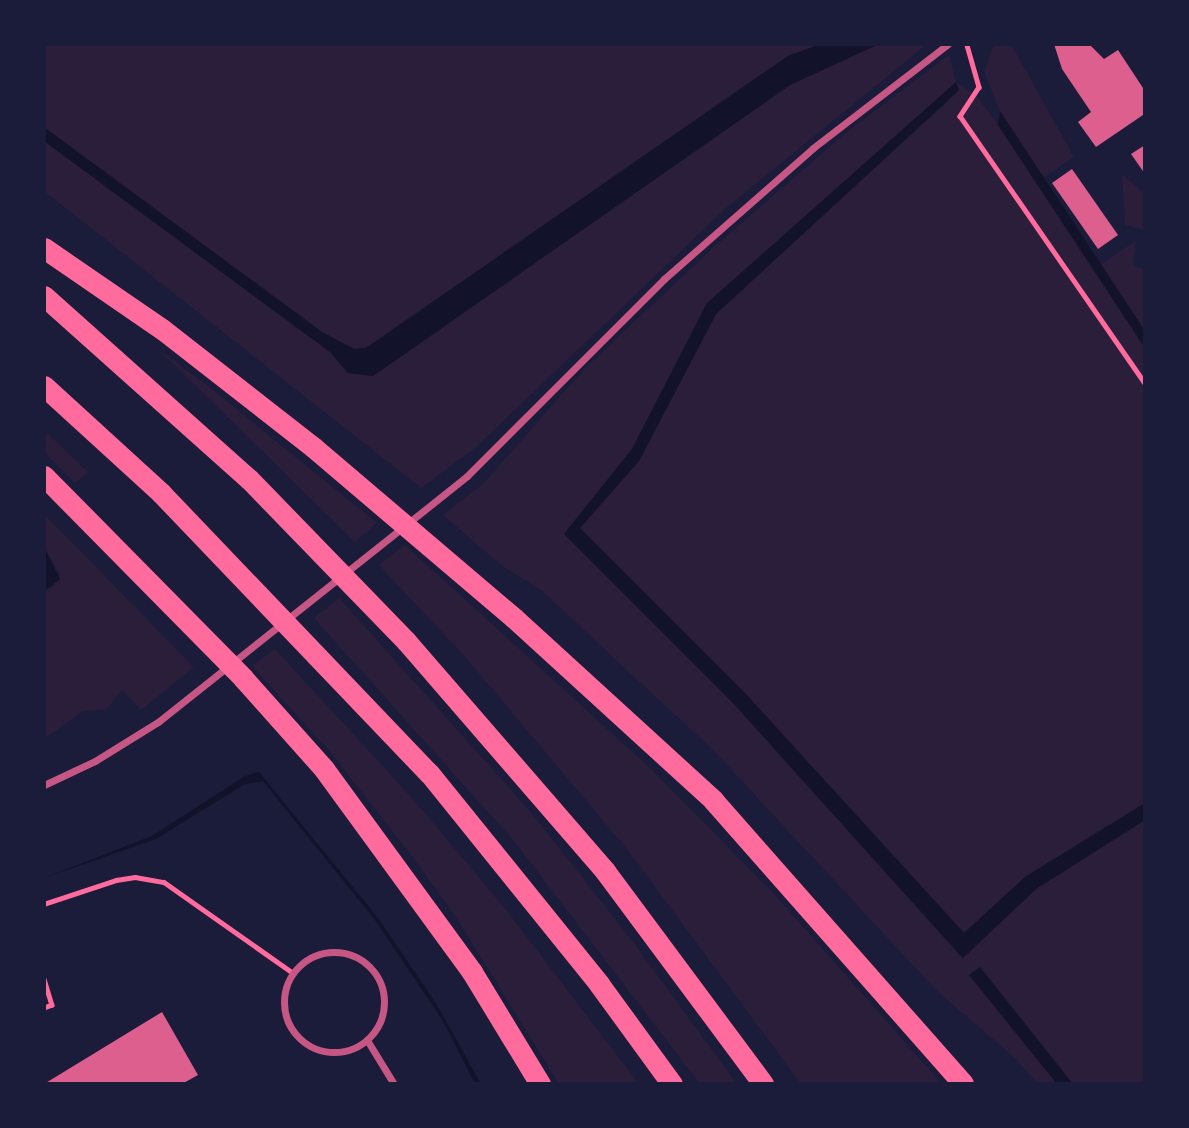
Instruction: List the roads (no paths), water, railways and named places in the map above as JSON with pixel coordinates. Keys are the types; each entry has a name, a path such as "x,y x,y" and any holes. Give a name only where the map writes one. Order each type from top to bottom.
{"highway":[{"path":"44,248 162,329 291,430 514,618 713,800 963,1084"},
{"path":"44,296 249,479 406,641 605,871 763,1084"},
{"path":"44,386 187,519 429,773 599,984 672,1084"},
{"path":"44,476 243,678 324,769 472,972 540,1084"}],"street":[{"path":"44,785 95,761 158,722 467,476 664,279 813,148 948,44"},
{"path":"332,952 359,958 378,977 384,1004 376,1030 367,1040 338,1053 322,1051 300,1039 287,1020 284,1004 293,973 304,962 332,952"},
{"path":"367,1040 394,1084"}]}
